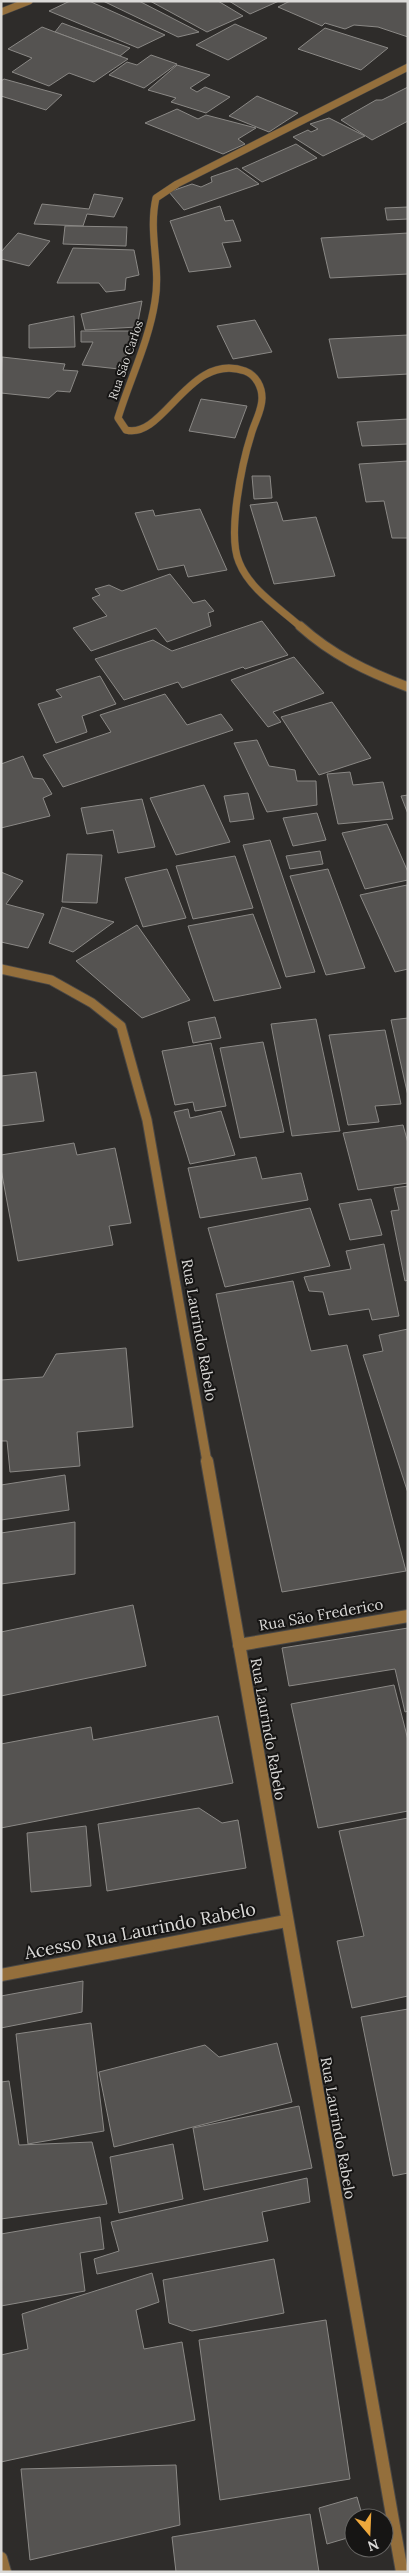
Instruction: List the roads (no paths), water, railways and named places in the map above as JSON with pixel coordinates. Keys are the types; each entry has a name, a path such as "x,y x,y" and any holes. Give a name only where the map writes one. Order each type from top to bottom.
{"street":[{"path":"1,12 29,1"},
{"name":"Rua São Carlos","path":"408,67 177,184 156,198 150,220 158,285 153,315 118,418 120,425 128,432 140,432 150,426 202,375 216,369 230,368 249,371 259,382 262,398 250,438 239,496 235,530 237,559 255,588 326,648 383,678 408,687"},
{"name":"Rua Laurindo Rabelo","path":"1,969 51,980 92,1004 121,1026 147,1120 286,1921 402,2572"},
{"name":"Rua São Frederico","path":"239,1645 408,1616"},
{"name":"Acesso Rua Laurindo Rabelo","path":"1,1975 286,1921"},
{"path":"1,2558 5,2572"}]}
